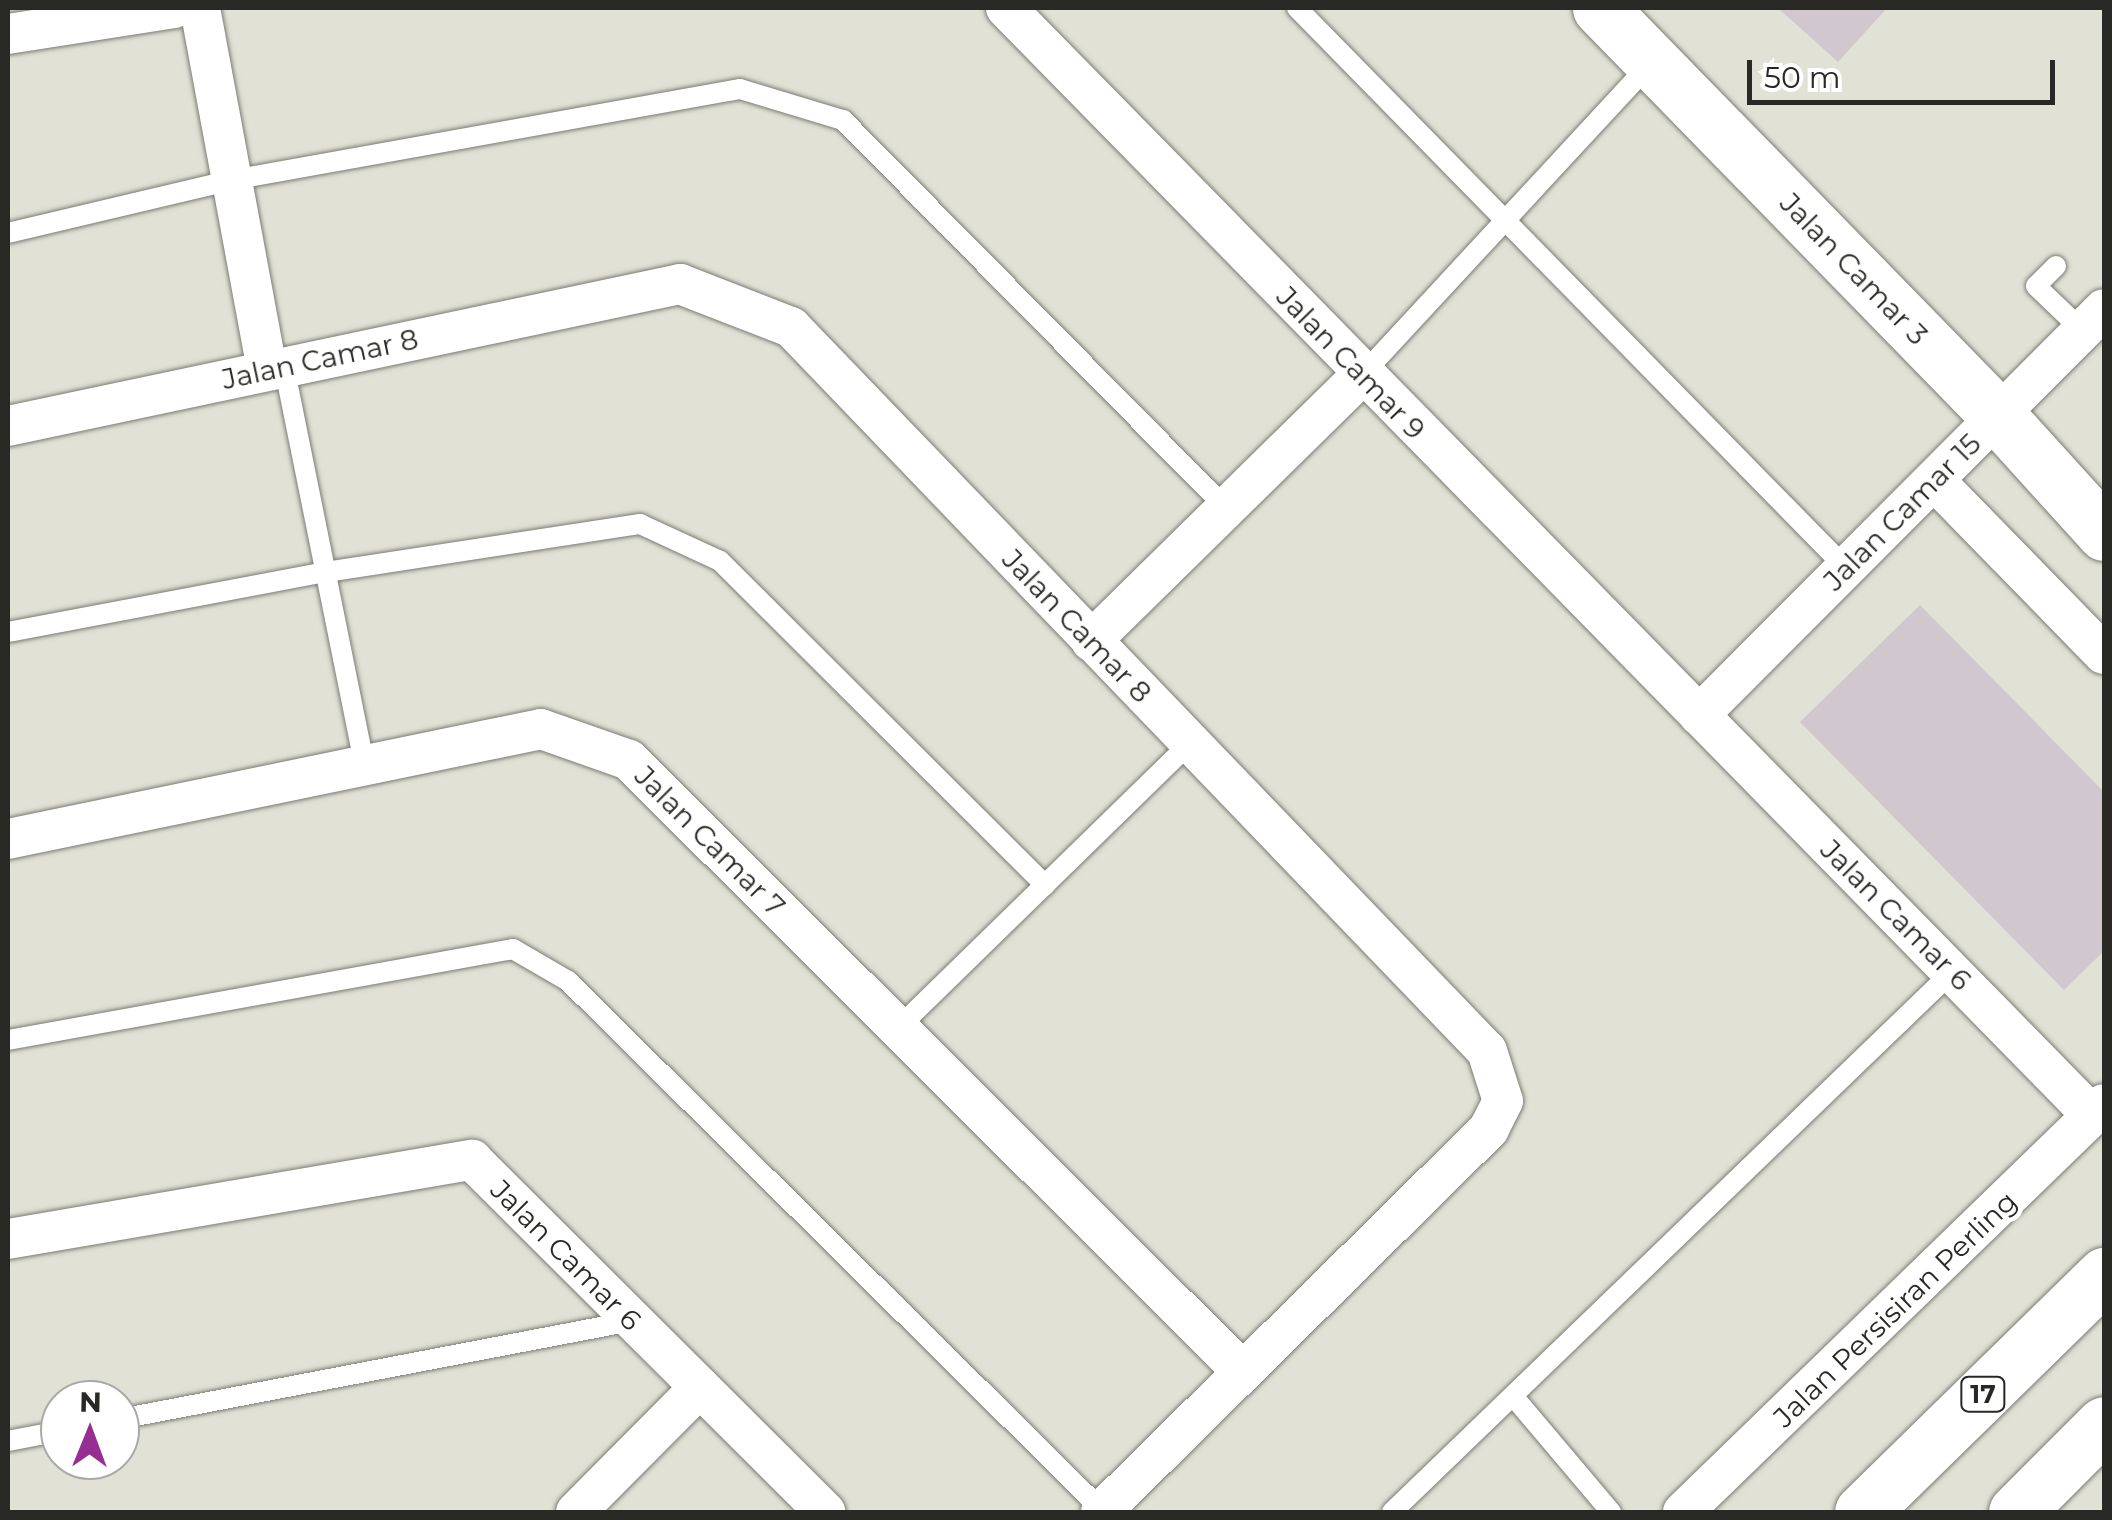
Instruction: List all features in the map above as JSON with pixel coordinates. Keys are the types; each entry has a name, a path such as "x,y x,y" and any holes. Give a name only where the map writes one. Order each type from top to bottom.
{"main road":[{"name":"Jalan Camar 3","path":"1600,8 1998,416 2104,533"},
{"name":"17","path":"1862,1512 2104,1275"},
{"path":"2016,1512 2104,1424"}],"street":[{"path":"8,34 174,8"},
{"path":"200,8 232,180 276,368"},
{"name":"Jalan Camar 9","path":"1006,8 1699,715"},
{"name":"Jalan Camar 8","path":"8,426 680,284 791,326 1487,1051 1503,1101 1489,1130 1102,1512"},
{"name":"Jalan Camar 15","path":"1699,715 2094,320"},
{"path":"1091,640 1362,374"},
{"path":"1934,480 2104,654"},
{"name":"Jalan Camar 6","path":"1699,715 1952,972 2099,1110"},
{"name":"Jalan Camar 7","path":"8,839 542,730 629,760 1243,1372"},
{"name":"Jalan Persisiran Perling","path":"1684,1512 2099,1110"},
{"name":"Jalan Camar 6","path":"8,1240 472,1160 825,1512"},
{"path":"576,1512 700,1387"}],"lane":[{"path":"1297,8 1508,218 1846,568"},
{"path":"1362,374 1653,62"},
{"path":"8,233 232,180 740,89 843,120 1226,508"},
{"path":"2056,266 2036,286 2094,320"},
{"path":"276,368 326,572 365,766"},
{"path":"8,632 326,572 640,524 720,562 1045,885"},
{"path":"898,1028 1190,744"},
{"path":"8,1040 513,950 568,981 1102,1512"},
{"path":"1392,1512 1952,972"},
{"path":"140,1415 632,1322"},
{"path":"1513,1396 1611,1512"},
{"path":"8,1441 40,1435"}],"building":[{"path":"1778,8 1887,8 1838,62"},
{"path":"1920,605 2104,792 2104,951 2064,990 1800,722"}]}
